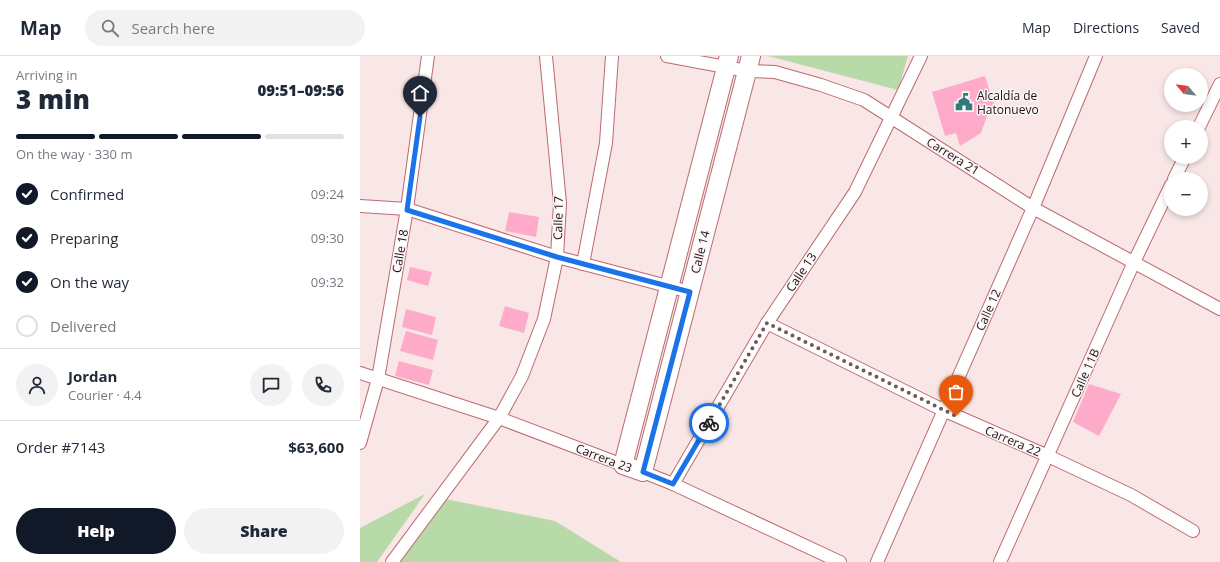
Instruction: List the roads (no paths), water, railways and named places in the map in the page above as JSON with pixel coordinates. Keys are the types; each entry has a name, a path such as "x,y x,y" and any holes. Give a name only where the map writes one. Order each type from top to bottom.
{"street":[{"name":"Calle 18","path":"360,443 378,379 407,210 428,56"},
{"name":"Calle 17","path":"392,562 441,494 499,418 522,376 544,319 557,257 560,203 546,56"},
{"path":"583,264 606,143 612,56"},
{"name":"Carrera 21","path":"667,56 749,63 864,100 1033,208 1220,309"},
{"name":"Calle 13","path":"673,484 767,323 855,192 921,56"},
{"name":"Calle 12","path":"877,562 1033,208 1096,56"},
{"name":"Calle 14","path":"623,466 728,62"},
{"name":"Calle 14","path":"643,472 749,63"},
{"path":"1202,120 1220,84"},
{"name":"Calle 11B","path":"1000,562 1134,262 1164,200"},
{"path":"360,206 407,210 557,257 690,292"},
{"name":"Carrera 22","path":"767,323 943,410 1132,495 1193,531"},
{"name":"Carrera 23","path":"360,373 499,418 623,466 643,472 673,484 840,562"}],"place":[{"name":"Alcaldía de Hatonuevo","path":"964,102"}]}
